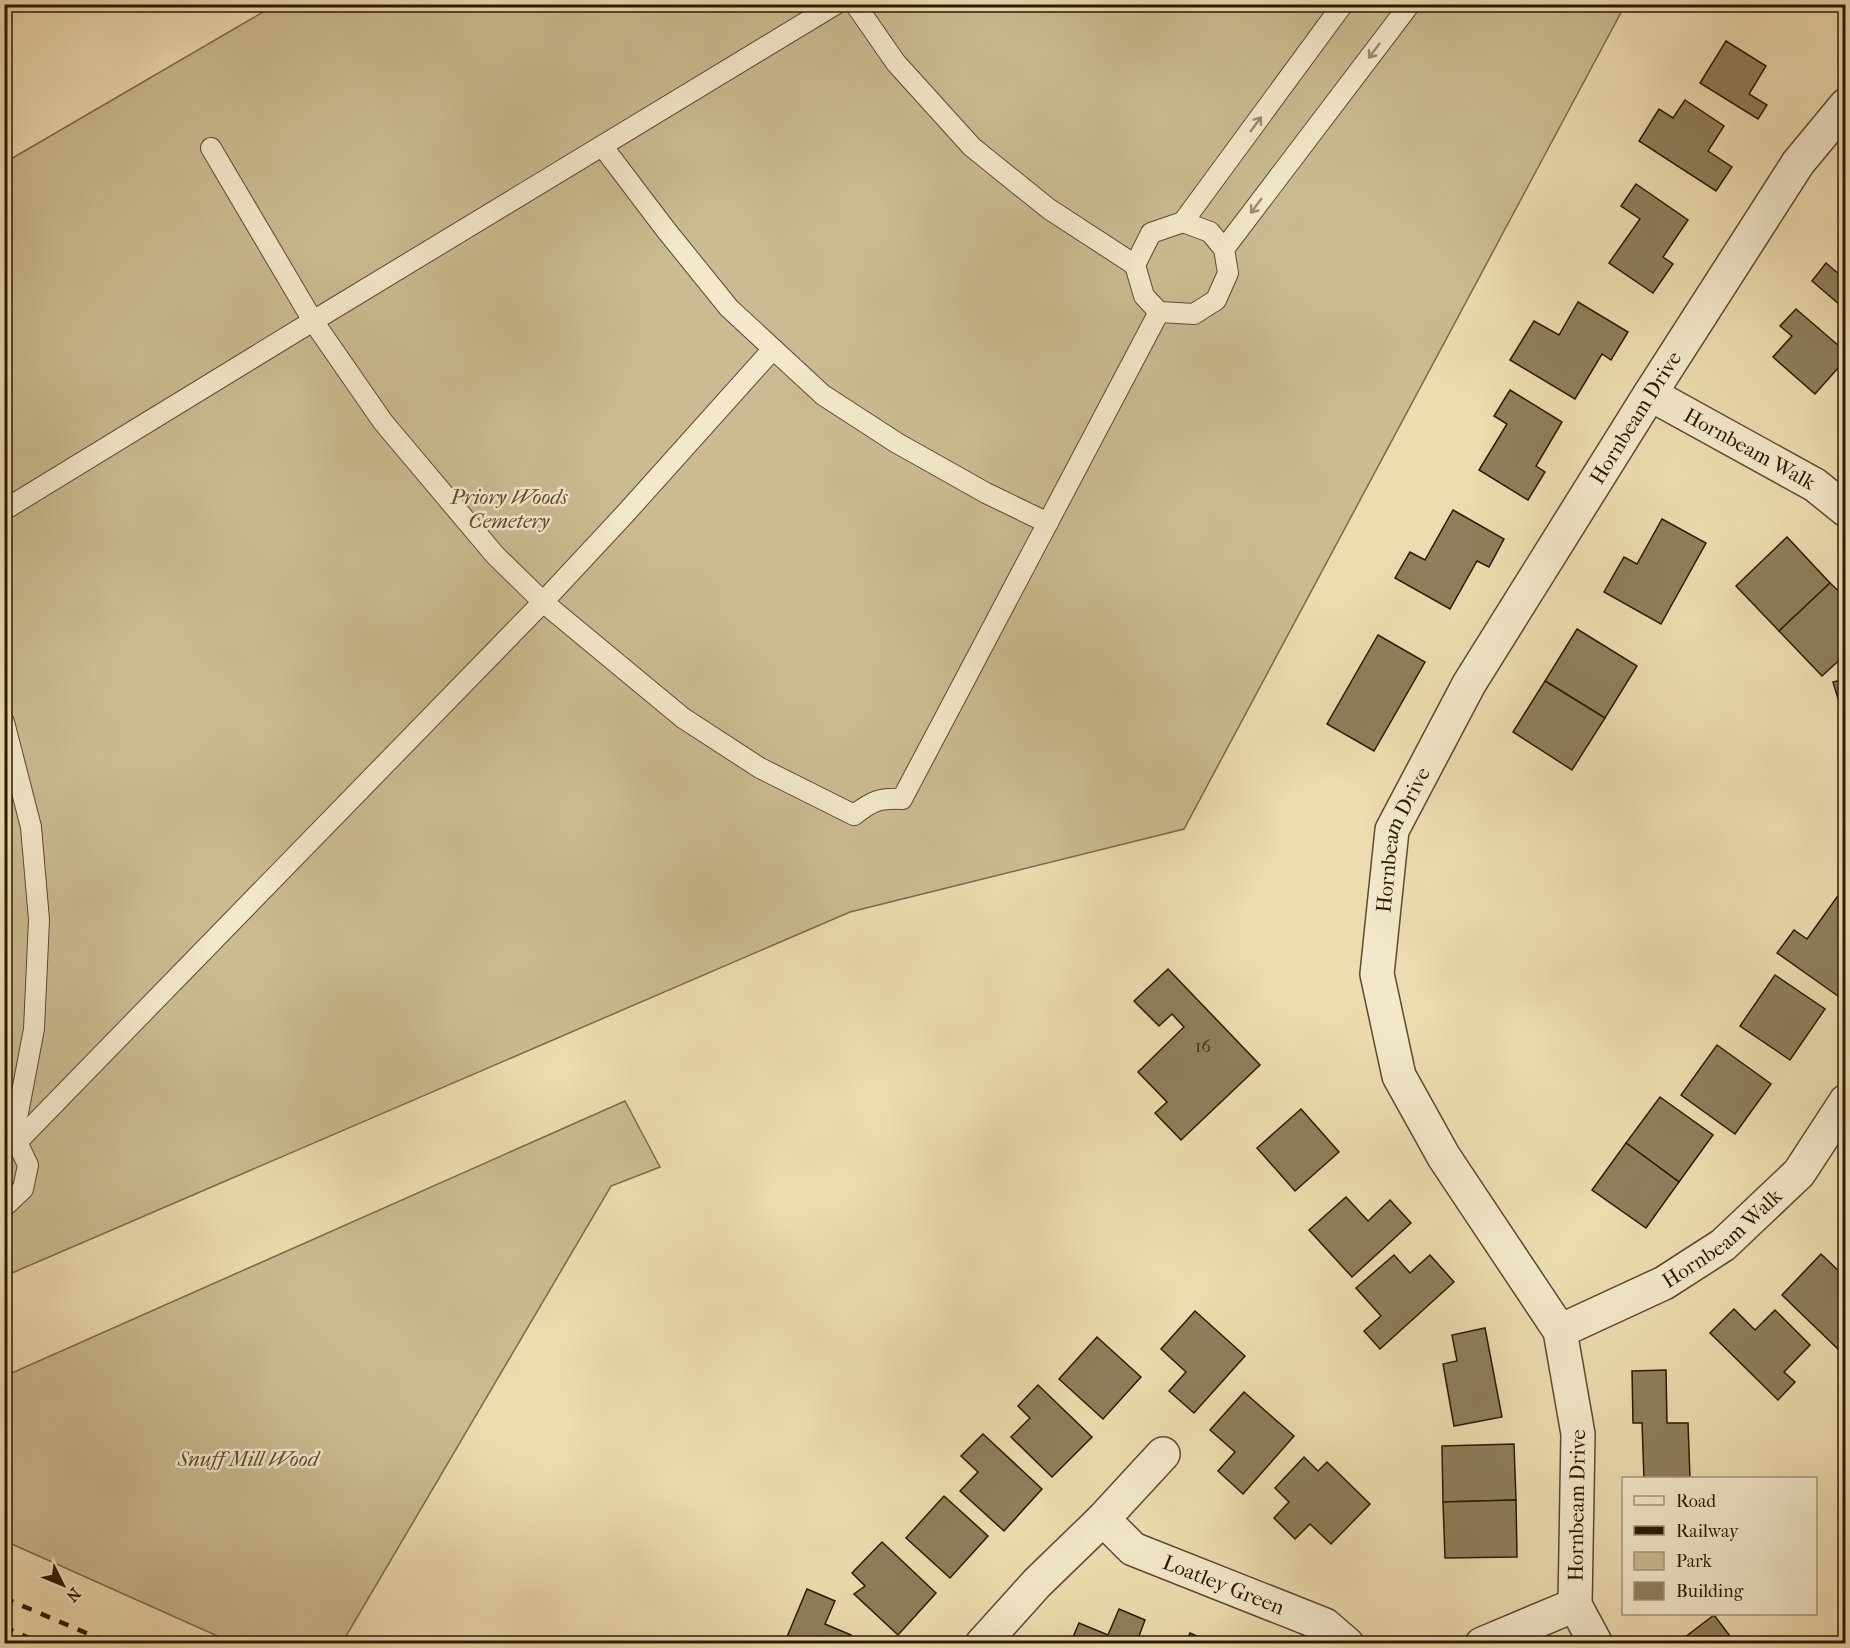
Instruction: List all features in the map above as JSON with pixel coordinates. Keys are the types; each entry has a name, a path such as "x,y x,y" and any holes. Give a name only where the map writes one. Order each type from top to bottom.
{"street":[{"name":"Hornbeam Drive","path":"1596,1644 1575,1605 1578,1434 1560,1331 1444,1157 1399,1076 1377,974 1392,830 1469,684 1650,394 1798,163 1845,105"},
{"name":"Hornbeam Walk","path":"1650,394 1815,484 1845,510"},
{"name":"Hornbeam Walk","path":"1560,1331 1664,1283 1723,1245 1799,1173 1845,1101"},
{"path":"982,1644 1037,1582 1103,1519 1163,1454"},
{"name":"Loatley Green","path":"1103,1519 1133,1549 1325,1625 1347,1644"},
{"path":"1482,1644 1575,1605"}],"lane":[{"path":"4,510 836,4"},
{"path":"855,4 896,63 972,147 1048,209 1135,265 1144,296 1159,312 1194,314 1216,300 1228,273 1224,249 1210,232 1184,222"},
{"path":"1135,265 1151,233 1184,222 1343,4"},
{"path":"1224,249 1410,4"},
{"path":"603,147 729,308 824,395 897,443 986,493 1048,523"},
{"path":"211,148 313,321 391,431 495,555 543,602 683,718 760,768 854,815 868,804 883,798 902,798 1159,312"},
{"path":"9,1135 543,602 773,349"},
{"path":"4,722 30,827 39,920 34,1029 18,1113 9,1135"},
{"path":"4,1207 22,1189 28,1165 9,1135"}],"green space":[{"name":"Priory Woods Cemetery","path":"275,5 1625,5 1184,829 850,912 5,1276 4,163"},
{"name":"Snuff Mill Wood","path":"625,1101 660,1167 611,1186 342,1643 233,1643 5,1541 5,1376"}],"building":[{"path":"1726,41 1766,66 1749,94 1767,105 1758,119 1700,83"},
{"path":"1685,100 1724,126 1708,151 1732,167 1716,191 1639,141 1659,109 1673,118"},
{"path":"1636,184 1688,220 1663,257 1673,264 1653,293 1609,263 1640,219 1621,206"},
{"path":"1826,263 1840,275 1846,268 1846,310 1812,281"},
{"path":"1578,302 1628,332 1611,360 1602,354 1575,399 1510,360 1534,321 1559,335"},
{"path":"1796,309 1846,352 1846,359 1815,394 1773,357 1792,336 1780,326"},
{"path":"1510,390 1562,422 1536,466 1545,472 1528,500 1479,470 1507,424 1494,416"},
{"path":"1453,510 1504,539 1489,567 1477,561 1450,609 1395,578 1410,552 1425,560"},
{"path":"1662,519 1706,543 1661,624 1604,592 1624,557 1637,564"},
{"path":"1787,537 1830,583 1779,631 1736,586"},
{"path":"1830,583 1846,598 1846,654 1822,676 1779,631"},
{"path":"1577,629 1637,666 1605,718 1545,681"},
{"path":"1378,635 1425,662 1374,751 1327,724"},
{"path":"1846,679 1846,725 1833,682"},
{"path":"1545,681 1605,718 1572,770 1513,732"},
{"path":"1837,897 1846,903 1846,985 1838,996 1777,953 1794,930 1807,939"},
{"path":"1168,969 1260,1065 1181,1140 1155,1113 1167,1102 1138,1072 1184,1027 1172,1014 1159,1026 1134,1001"},
{"path":"1775,975 1825,1009 1790,1060 1740,1026"},
{"path":"1717,1045 1771,1084 1735,1134 1681,1095"},
{"path":"1660,1097 1713,1135 1679,1182 1626,1143"},
{"path":"1301,1109 1339,1152 1295,1191 1257,1148"},
{"path":"1626,1143 1679,1182 1646,1228 1592,1190"},
{"path":"1346,1197 1368,1221 1390,1200 1411,1223 1352,1277 1309,1230"},
{"path":"1821,1254 1846,1278 1846,1347 1841,1352 1782,1295"},
{"path":"1394,1255 1410,1273 1430,1255 1454,1282 1380,1349 1364,1331 1381,1316 1356,1288"},
{"path":"1734,1309 1755,1330 1775,1310 1810,1345 1784,1372 1795,1382 1778,1400 1710,1333"},
{"path":"1195,1311 1245,1356 1194,1413 1169,1391 1186,1372 1161,1349"},
{"path":"1485,1328 1502,1417 1454,1426 1443,1364 1457,1361 1452,1335"},
{"path":"1097,1337 1141,1377 1103,1419 1059,1379"},
{"path":"1666,1370 1667,1423 1688,1423 1690,1477 1644,1477 1642,1423 1633,1423 1632,1371"},
{"path":"1038,1385 1092,1437 1052,1477 1011,1437 1030,1418 1018,1406"},
{"path":"1244,1392 1294,1436 1243,1494 1218,1471 1235,1452 1210,1430"},
{"path":"983,1434 1042,1489 1004,1531 960,1491 978,1472 961,1456"},
{"path":"1514,1444 1516,1500 1443,1502 1442,1446"},
{"path":"1304,1457 1318,1471 1327,1462 1370,1504 1331,1544 1310,1524 1295,1539 1274,1518 1289,1502 1275,1488"},
{"path":"944,1496 988,1536 950,1578 906,1538"},
{"path":"1516,1500 1517,1557 1445,1558 1443,1502"},
{"path":"882,1542 936,1593 898,1635 854,1594 865,1586 852,1573"},
{"path":"807,1589 835,1601 825,1624 851,1635 848,1644 784,1644"},
{"path":"1119,1609 1145,1620 1136,1644 1070,1644 1079,1623 1108,1635"},
{"path":"1714,1615 1736,1644 1676,1644"},
{"path":"1190,1633 1214,1644 1185,1644"}],"railway":[{"path":"4,1598 112,1644"},
{"path":"4,1627 43,1644"}]}
